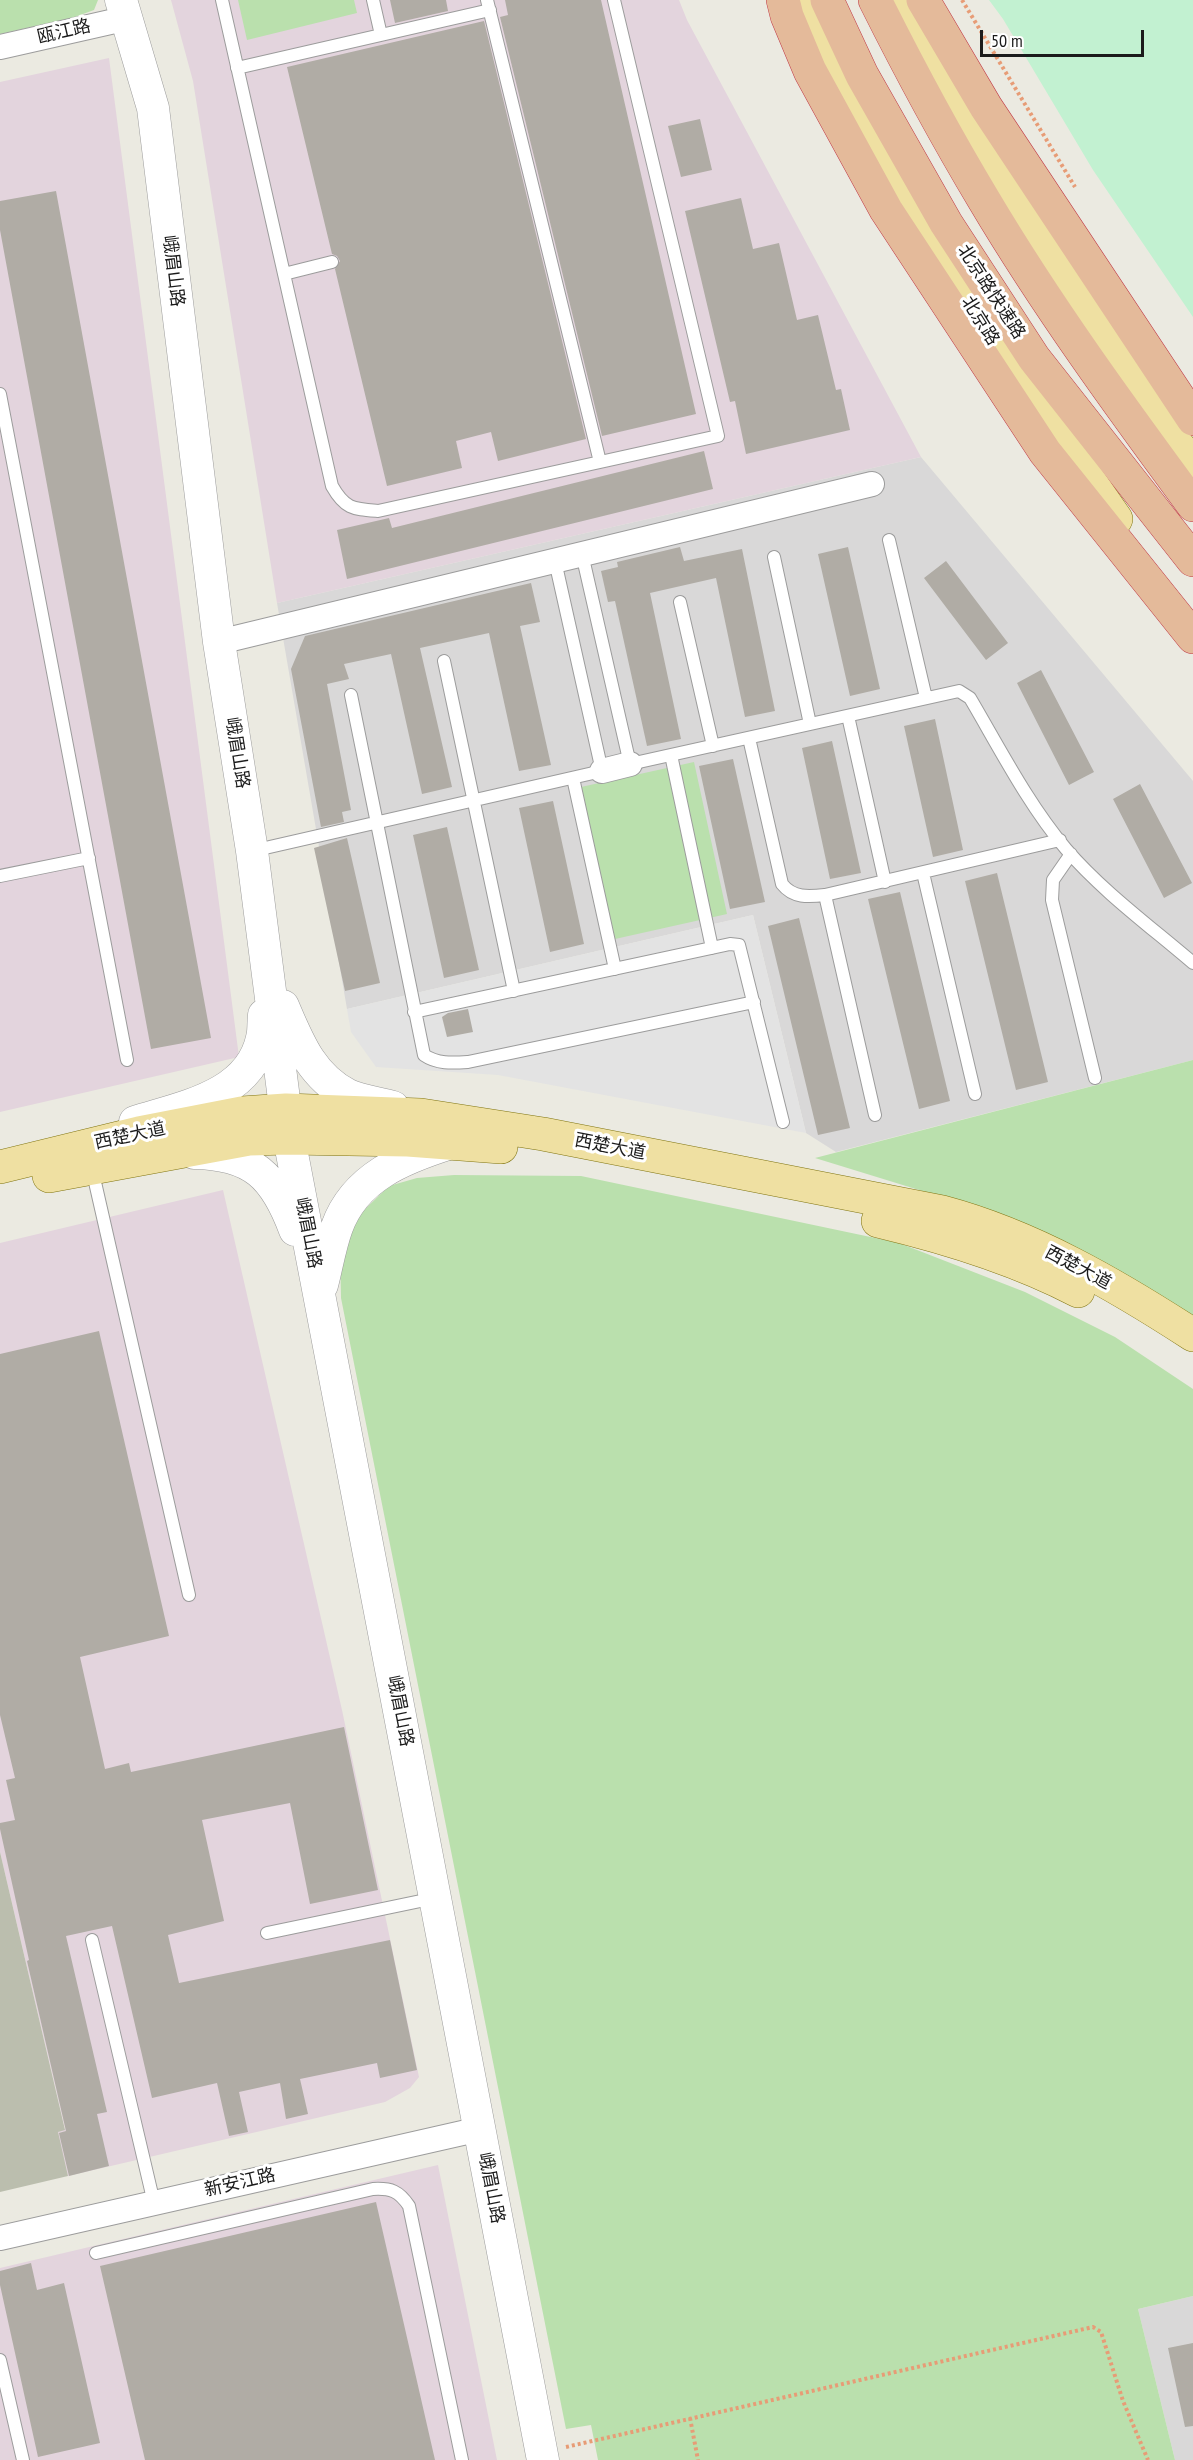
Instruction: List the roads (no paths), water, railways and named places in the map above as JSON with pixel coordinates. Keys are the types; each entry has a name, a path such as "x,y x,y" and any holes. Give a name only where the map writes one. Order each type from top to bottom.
{"highway":[{"path":"783,0 787,16 810,71 886,210 1045,452 1193,637"},
{"name":"北京路快速路","path":"827,0 862,75 946,223 1034,358 1193,561"},
{"path":"875,0 903,56 984,201 1099,377 1193,505"},
{"path":"923,0 986,107 1193,419"}],"main road":[{"name":"北京路","path":"809,0 891,169 983,328 1123,529 1193,615"},
{"path":"899,0 958,112 1156,418 1193,465"},
{"name":"西楚大道","path":"2,1172 139,1133 242,1113 287,1124 547,1153 768,1194 935,1234 1055,1279 1177,1344 1193,1355"},
{"name":"西楚大道","path":"2,1172 92,1168 249,1139 287,1124 422,1114 567,1139 942,1212 982,1222 1041,1248 1094,1276 1193,1335"}],"street":[{"name":"瓯江路","path":"0,47 125,9"},
{"name":"峨眉山路","path":"125,9 153,108 219,642 252,851 287,1124 542,2456"},
{"path":"219,642 872,484"},
{"path":"602,771 630,764"},
{"path":"267,963 301,1050 329,1083 349,1095 422,1114"},
{"path":"2,1172 212,1098 236,1081 249,1068 262,1038 267,963"},
{"path":"320,1295 337,1228 348,1202 362,1187 383,1171 414,1154 450,1143"},
{"path":"172,1152 218,1153 241,1160 259,1169 272,1183 287,1207 320,1295"},
{"name":"新安江路","path":"0,2238 480,2129"}],"lane":[{"path":"222,0 332,486 340,501 354,509 378,511 718,436 614,0"},
{"path":"373,0 381,35"},
{"path":"237,68 381,35 489,5 535,216 600,462"},
{"path":"284,273 332,262"},
{"path":"0,394 127,1060"},
{"path":"889,540 926,698"},
{"path":"582,554 630,764 959,690 970,698 1023,787 1081,866 1193,963"},
{"path":"774,557 810,724"},
{"path":"252,851 602,771 555,561"},
{"path":"680,602 713,746"},
{"path":"444,661 514,991"},
{"path":"351,695 424,1055 432,1060 459,1062 754,1002"},
{"path":"848,716 885,882"},
{"path":"749,738 782,884 788,892 806,897 825,895 1060,840"},
{"path":"671,755 712,948"},
{"path":"573,778 615,969"},
{"path":"1071,854 1053,880 1052,900 1095,1078"},
{"path":"0,876 89,858"},
{"path":"923,873 975,1094"},
{"path":"825,895 875,1115"},
{"path":"414,1012 730,944 739,945 783,1122"},
{"path":"92,1168 189,1595"},
{"path":"267,1933 436,1898"},
{"path":"92,1940 154,2203"},
{"path":"96,2253 373,2189 388,2188 400,2194 409,2206 462,2460"},
{"path":"0,2360 23,2460"}]}
